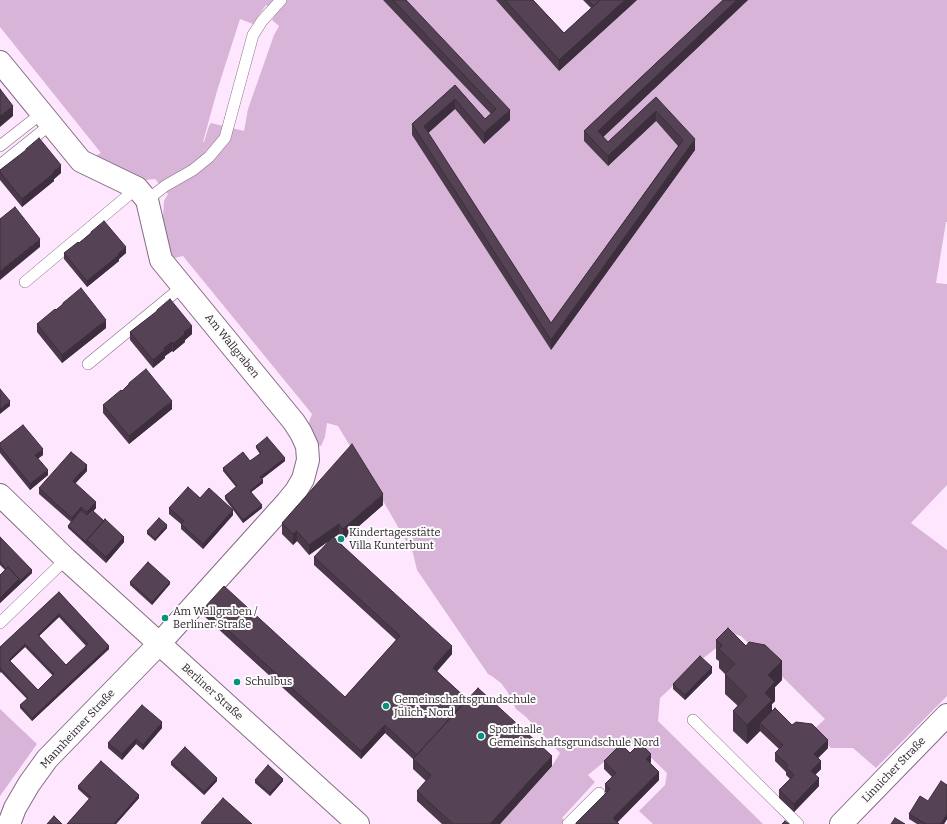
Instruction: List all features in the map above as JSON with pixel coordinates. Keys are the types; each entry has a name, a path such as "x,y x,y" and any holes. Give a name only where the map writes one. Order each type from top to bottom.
{"street":[{"path":"0,62 81,161 142,194"},
{"name":"Am Wallgraben","path":"142,194 161,260 294,422 307,446 308,460 303,478 296,491 159,644"},
{"name":"Berliner Straße","path":"0,495 66,559 358,824"},
{"name":"Mannheimer Straße","path":"9,824 15,808 29,784 47,760 159,644"},
{"name":"Linnicher Straße","path":"841,824 947,715"}],"lane":[{"path":"25,282 142,194 165,186 193,170 209,157 225,138 253,35 262,21 280,0"},
{"path":"0,146 46,118"},
{"path":"0,165 46,118"},
{"path":"88,364 183,286"},
{"path":"0,622 66,559"},
{"path":"693,720 798,824"},
{"path":"568,824 599,793"}],"shaded area":[{"path":"0,0 383,0 496,119 485,130 455,96 412,135 551,350 695,150 656,108 608,153 598,142 748,0 947,0 947,222 936,283 947,284 947,485 911,523 947,550 947,696 876,768 853,748 831,748 813,730 825,719 741,636 734,634 701,660 660,698 658,721 763,824 653,824 639,811 665,785 667,773 637,744 621,748 588,775 595,782 562,818 568,824 500,824 552,766 560,753 526,717 516,709 501,683 488,674 417,570 413,553 338,426 327,423 325,437 321,446 311,439 307,427 312,414 183,256 170,259 162,232 164,201 168,194 155,179 146,180 91,158 101,153 0,27","holes":["266,5 277,12 272,20 279,26 274,35 248,109 244,131 211,123 203,142 217,91 240,19 253,24"]},
{"path":"396,0 496,0 559,71 637,0 734,0 584,141 608,166 656,121 683,150 551,334 424,137 455,109 484,144 510,120"},
{"path":"0,709 37,744 0,796"}],"building":[{"path":"393,0 406,0 510,110 484,133 455,99 424,126 551,323 683,140 656,111 608,156 584,131 723,0 737,0 598,131 608,142 656,97 695,139 551,340 412,124 455,85 485,119 496,109"},
{"path":"505,0 533,0 564,33 600,0 625,0 559,60"},
{"path":"588,0 600,0 594,6"},
{"path":"0,89 13,106 0,116"},
{"path":"39,138 61,165 53,172 54,173 22,199 0,172 0,170"},
{"path":"15,207 40,239 0,271 0,219"},
{"path":"104,221 126,247 118,254 119,255 87,281 64,253 78,242 79,243"},
{"path":"81,288 106,320 62,355 37,324"},
{"path":"170,299 192,326 173,344 172,342 164,348 165,350 153,360 130,332"},
{"path":"146,369 172,401 129,436 103,405 121,390 122,391"},
{"path":"0,389 10,401 0,409"},
{"path":"23,425 43,449 35,455 48,470 30,484 0,447 0,443"},
{"path":"267,437 285,458 260,477 263,480 250,491 262,505 243,520 225,496 237,486 223,468 243,452 250,461 261,453 256,446"},
{"path":"352,444 383,494 343,529 339,524 309,545 297,531 293,534 282,523"},
{"path":"71,452 87,465 73,481 96,502 87,512 81,507 72,518 39,488"},
{"path":"188,487 200,498 209,488 233,510 203,544 181,524 184,521 169,508"},
{"path":"81,510 87,515 92,510 104,521 87,540 87,543 68,526"},
{"path":"159,518 167,525 155,539 147,531"},
{"path":"105,519 124,537 106,557 87,540"},
{"path":"0,537 32,570 19,582 19,579 8,567 6,569 0,562"},
{"path":"333,537 452,646 433,668 467,699 417,755 385,725 361,751 204,608 224,586 345,697 400,636 314,557"},
{"path":"148,562 170,582 152,602 130,582"},
{"path":"8,567 19,579 0,598 0,575"},
{"path":"59,592 109,646 32,718 20,705 28,698 1,669 0,670 0,647","holes":["59,614 88,644 66,665 38,635","25,644 54,674 38,690 9,660"]},
{"path":"728,628 746,646 749,642 765,645 782,661 768,675 775,682 765,693 772,700 747,725 733,711 747,696 725,674 735,664 719,649 722,645 716,640"},
{"path":"700,656 712,667 685,695 673,684"},
{"name":"Sporthalle Gemeinschaftsgrundschule Nord","path":"478,688 552,756 490,824 453,824 417,791 431,775 413,759"},
{"path":"142,705 162,722 143,745 136,739 122,754 108,743"},
{"path":"775,708 792,725 796,722 812,724 828,740 814,754 821,761 811,771 819,778 794,804 779,790 794,775 786,767 788,765 775,753 783,745 760,723"},
{"path":"640,743 651,754 646,759 659,772 613,818 619,824 576,824 610,789 605,784 616,773 604,761 621,744 630,753"},
{"path":"185,747 217,778 204,792 171,762"},
{"path":"101,761 139,795 114,824 67,824 91,797 78,786"},
{"path":"268,765 283,779 270,793 255,780"},
{"path":"941,781 947,785 947,814 941,824 926,824 909,814 920,796 928,801"},
{"path":"223,798 252,824 201,823"},
{"path":"54,816 62,824 47,824"},
{"path":"895,818 905,824 891,824"},
{"path":"785,821 789,824 782,824"}],"place":[{"name":"Kindertagesstätte Villa Kunterbunt","path":"341,539"},
{"name":"Am Wallgraben / Berliner Straße","path":"165,618"},
{"name":"Schulbus","path":"237,682"},
{"name":"Gemeinschaftsgrundschule Jülich-Nord","path":"386,706"},
{"name":"Sporthalle Gemeinschaftsgrundschule Nord","path":"481,736"}]}
